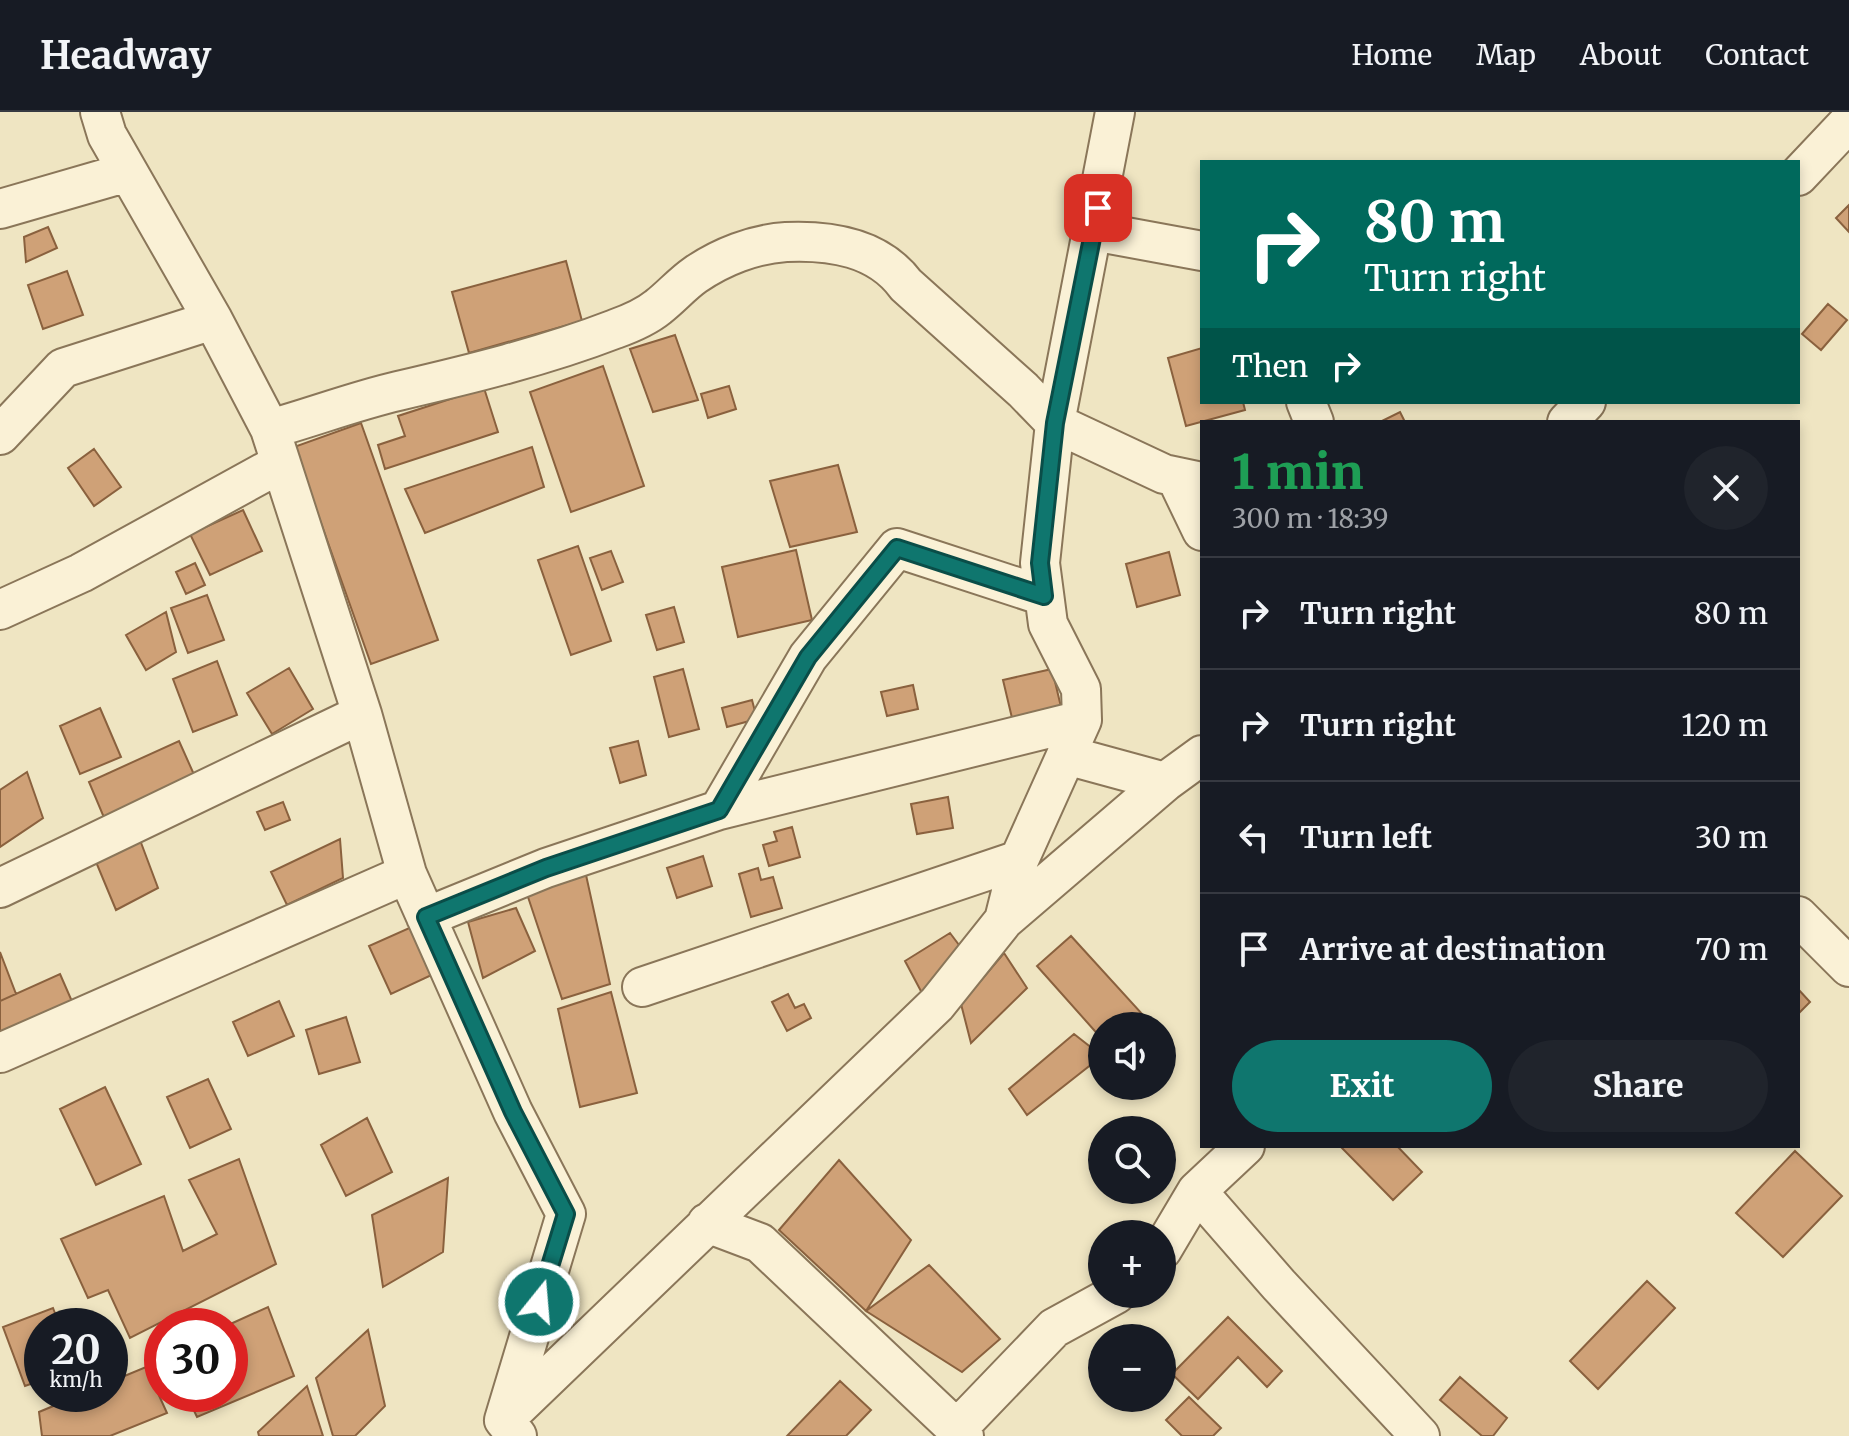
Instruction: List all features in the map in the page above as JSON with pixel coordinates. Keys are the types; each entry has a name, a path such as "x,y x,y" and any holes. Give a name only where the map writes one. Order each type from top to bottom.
{"street":[{"path":"100,112 107,135 213,320 275,446 362,714 407,874 513,1112 566,1214 504,1431"},
{"path":"1004,920 1019,860 1082,720 1081,689 1048,624 1040,563 1055,423 1115,112"},
{"path":"1800,174 1849,122"},
{"path":"0,209 128,172"},
{"path":"1093,231 1200,251"},
{"path":"0,610 81,573 275,446 396,391 461,377 616,329 655,310 694,275 738,252 785,242 854,247 876,257 895,271 906,285 1055,423 1164,474 1189,480 1200,523"},
{"path":"0,435 63,368 213,320"},
{"path":"1569,420 1584,404"},
{"path":"719,810 808,657 897,548 1044,596"},
{"path":"0,888 362,714"},
{"path":"426,917 546,868 719,810 1082,720"},
{"path":"1066,755 1165,782"},
{"path":"504,1431 707,1223 937,1004 1004,920 1165,782 1200,756"},
{"path":"642,987 1019,860"},
{"path":"0,1053 407,874"},
{"path":"1800,918 1849,967"},
{"path":"1176,1226 1197,1191 1243,1148"},
{"path":"745,1187 760,1243"},
{"path":"1197,1191 1279,1285 1420,1436"},
{"path":"707,1223 760,1243 961,1433 1054,1328 1090,1308"}],"building":[{"path":"1849,205 1849,232 1836,218"},
{"path":"48,227 57,248 26,262 24,237"},
{"path":"566,261 582,321 469,353 452,292"},
{"path":"67,271 83,315 43,329 28,285"},
{"path":"1828,304 1847,320 1821,350 1802,334"},
{"path":"675,335 698,400 653,412 630,349"},
{"path":"1200,349 1200,404 1244,404 1245,410 1186,426 1168,358"},
{"path":"603,366 644,486 571,512 530,392"},
{"path":"729,386 736,409 708,418 701,394"},
{"path":"484,388 498,432 385,469 378,445 405,436 398,416"},
{"path":"1400,412 1404,420 1384,420"},
{"path":"361,423 438,640 371,664 294,447"},
{"path":"532,447 544,487 425,533 405,489"},
{"path":"94,449 121,487 94,506 68,468"},
{"path":"838,465 857,532 790,547 770,481"},
{"path":"243,510 262,551 210,575 190,534"},
{"path":"578,546 611,641 571,655 538,560"},
{"path":"796,550 812,620 738,637 722,567"},
{"path":"611,551 623,582 602,590 590,558"},
{"path":"1169,552 1180,595 1137,607 1126,564"},
{"path":"195,563 205,585 186,594 176,572"},
{"path":"207,595 224,640 188,653 171,608"},
{"path":"674,607 684,642 657,650 646,615"},
{"path":"166,612 176,652 146,670 126,635"},
{"path":"217,661 237,715 193,732 173,679"},
{"path":"289,668 313,709 272,734 247,693"},
{"path":"683,669 699,729 669,737 654,677"},
{"path":"1052,669 1061,707 1012,718 1003,680"},
{"path":"913,685 918,709 887,716 881,692"},
{"path":"752,700 757,719 727,727 722,708"},
{"path":"100,708 121,757 80,774 60,726"},
{"path":"179,741 196,779 105,820 89,782"},
{"path":"638,741 646,775 620,783 610,748"},
{"path":"27,772 43,818 0,847 0,790"},
{"path":"948,797 953,828 917,834 911,804"},
{"path":"283,802 290,820 265,830 257,812"},
{"path":"792,827 800,857 769,866 763,845 777,841 774,832"},
{"path":"340,839 343,878 287,905 271,872"},
{"path":"140,840 158,888 116,910 96,862"},
{"path":"703,856 712,886 677,898 667,868"},
{"path":"758,868 761,880 773,877 782,908 751,917 739,874"},
{"path":"586,875 610,984 562,999 527,894"},
{"path":"516,908 535,951 483,978 468,922"},
{"path":"416,925 438,972 391,994 369,946"},
{"path":"950,933 962,949 923,995 905,961"},
{"path":"1071,936 1140,1012 1088,1012 1088,1023 1037,966"},
{"path":"0,952 16,994 0,1001"},
{"path":"1004,953 1027,988 971,1043 961,1004"},
{"path":"60,974 74,1006 0,1038 0,1001"},
{"path":"1800,991 1810,1002 1800,1012"},
{"path":"611,992 637,1093 580,1107 558,1009"},
{"path":"788,994 795,1008 804,1004 811,1018 787,1031 772,1002"},
{"path":"279,1001 294,1036 248,1056 233,1022"},
{"path":"346,1017 360,1062 319,1074 306,1030"},
{"path":"1074,1034 1088,1045 1088,1067 1027,1115 1009,1089"},
{"path":"208,1079 231,1129 190,1148 167,1097"},
{"path":"105,1087 141,1164 96,1185 60,1109"},
{"path":"367,1118 392,1172 346,1196 321,1145"},
{"path":"1342,1148 1399,1148 1422,1172 1393,1200"},
{"path":"1795,1151 1842,1196 1783,1257 1736,1213"},
{"path":"239,1159 276,1264 189,1308 144,1308 144,1331 130,1338 128,1308 116,1308 108,1290 88,1298 61,1239 164,1196 183,1251 217,1234 189,1180"},
{"path":"839,1160 911,1240 866,1311 779,1230"},
{"path":"448,1178 443,1252 383,1287 372,1215"},
{"path":"929,1265 1000,1339 962,1372 866,1311"},
{"path":"1647,1281 1675,1308 1598,1389 1570,1361"},
{"path":"268,1307 294,1376 248,1395 248,1316"},
{"path":"1228,1317 1282,1371 1267,1387 1238,1357 1198,1399 1176,1378 1176,1370"},
{"path":"24,1319 24,1383 3,1327"},
{"path":"368,1330 385,1406 355,1436 333,1436 316,1378"},
{"path":"144,1368 144,1412 167,1413 110,1436 42,1436 39,1412 128,1412 128,1374"},
{"path":"1460,1377 1507,1418 1493,1436 1482,1436 1440,1400"},
{"path":"840,1381 871,1410 846,1436 787,1436"},
{"path":"307,1386 323,1436 259,1436 258,1432"},
{"path":"1189,1397 1221,1428 1213,1436 1182,1436 1166,1420"}],"route":[{"path":"539,1302 566,1214 513,1112 426,917 546,868 719,810 808,657 897,548 1044,596 1040,563 1055,423 1098,208"}]}
